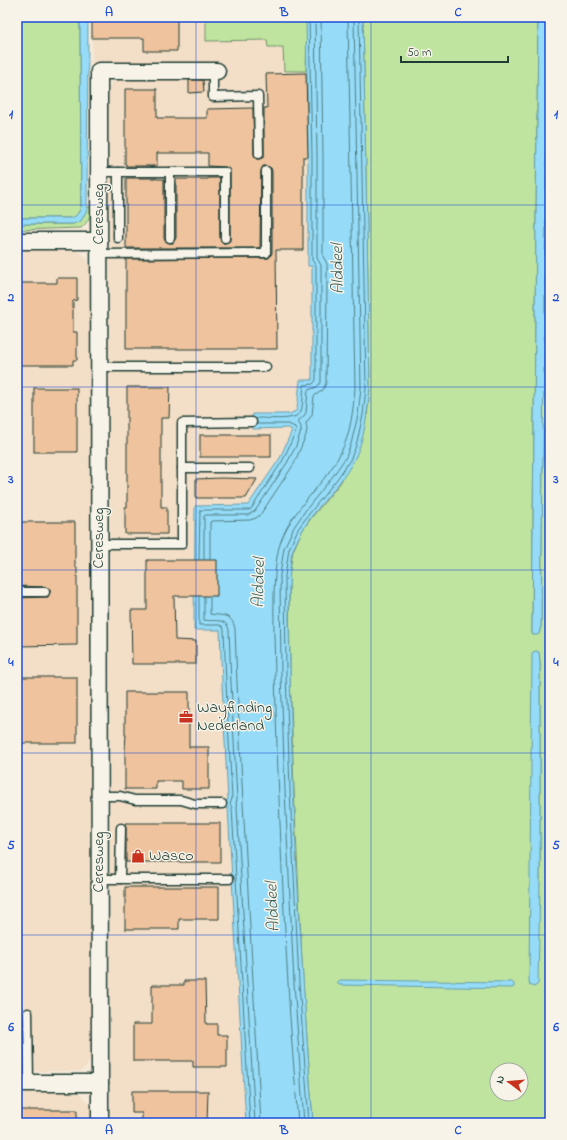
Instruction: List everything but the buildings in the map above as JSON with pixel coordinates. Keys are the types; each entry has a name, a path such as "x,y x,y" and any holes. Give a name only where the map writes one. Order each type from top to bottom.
{"street":[{"name":"Ceresweg","path":"100,1123 99,71 215,71"},
{"path":"17,241 99,247"},
{"path":"23,1083 100,1083"}],"lane":[{"path":"215,71 213,97 258,96 259,154"},
{"path":"99,247 266,253 266,171"},
{"path":"99,172 225,172 225,238"},
{"path":"118,172 118,238"},
{"path":"170,172 170,238"},
{"path":"99,367 266,367"},
{"path":"99,544 182,544 182,423 252,422"},
{"path":"182,468 250,468"},
{"path":"17,592 45,592"},
{"path":"100,796 120,796 135,800 181,800 195,804 222,804"},
{"path":"120,879 121,828"},
{"path":"99,879 228,879"},
{"path":"23,1083 28,1013"}],"shaded area":[{"path":"92,17 306,17 309,266 312,265 312,380 300,380 297,410 290,414 252,414 292,429 280,458 248,506 195,506 194,629 220,629 228,800 222,801 223,808 228,808 246,1123 110,1123 109,166 106,165 106,93 110,85 118,79 221,66 92,66"},
{"path":"17,249 73,250 81,253 85,257 92,271 92,1055 86,1067 81,1071 17,1071"},
{"path":"17,1091 69,1091 80,1094 88,1102 91,1108 92,1123 17,1123"}],"green space":[{"path":"17,17 80,17 81,207 76,216 72,218 17,218"},
{"path":"206,17 306,17 306,71 284,71 283,47 268,47 267,40 206,41"},
{"path":"363,17 538,17 532,633 533,635 539,634 541,626 548,17 550,17 550,1123 313,1123 303,983 294,790 290,673 289,576 293,551 302,531 341,482 367,416 370,388","holes":["533,652 539,653 540,881 530,985"]},
{"path":"87,207 91,207 90,216 81,228 17,230 17,224 73,224 87,210"}],"water":[{"path":"80,17 88,17 87,210 81,221 73,224 17,224 17,218 72,218 76,216 81,207"},
{"name":"Alddeel","path":"306,17 363,17 370,388 365,426 357,454 340,482 317,509 303,529 292,551 290,570 290,695 295,821 313,1123 246,1123 228,808 223,808 222,801 228,800 220,630 194,630 195,506 248,505 280,458 292,430 288,428 252,429 252,414 290,414 297,410 300,380 312,380 312,266 308,266"},
{"path":"538,17 548,17 541,626 539,634 533,635 532,633"},
{"path":"536,651 539,652 540,662 540,881 538,984 534,987 530,985 529,981 532,654"},
{"path":"340,980 512,982 514,987 339,985 337,983"}],"place":[{"name":"Wayfinding Nederland","path":"186,717"},
{"name":"Wasco","path":"138,856"}]}
